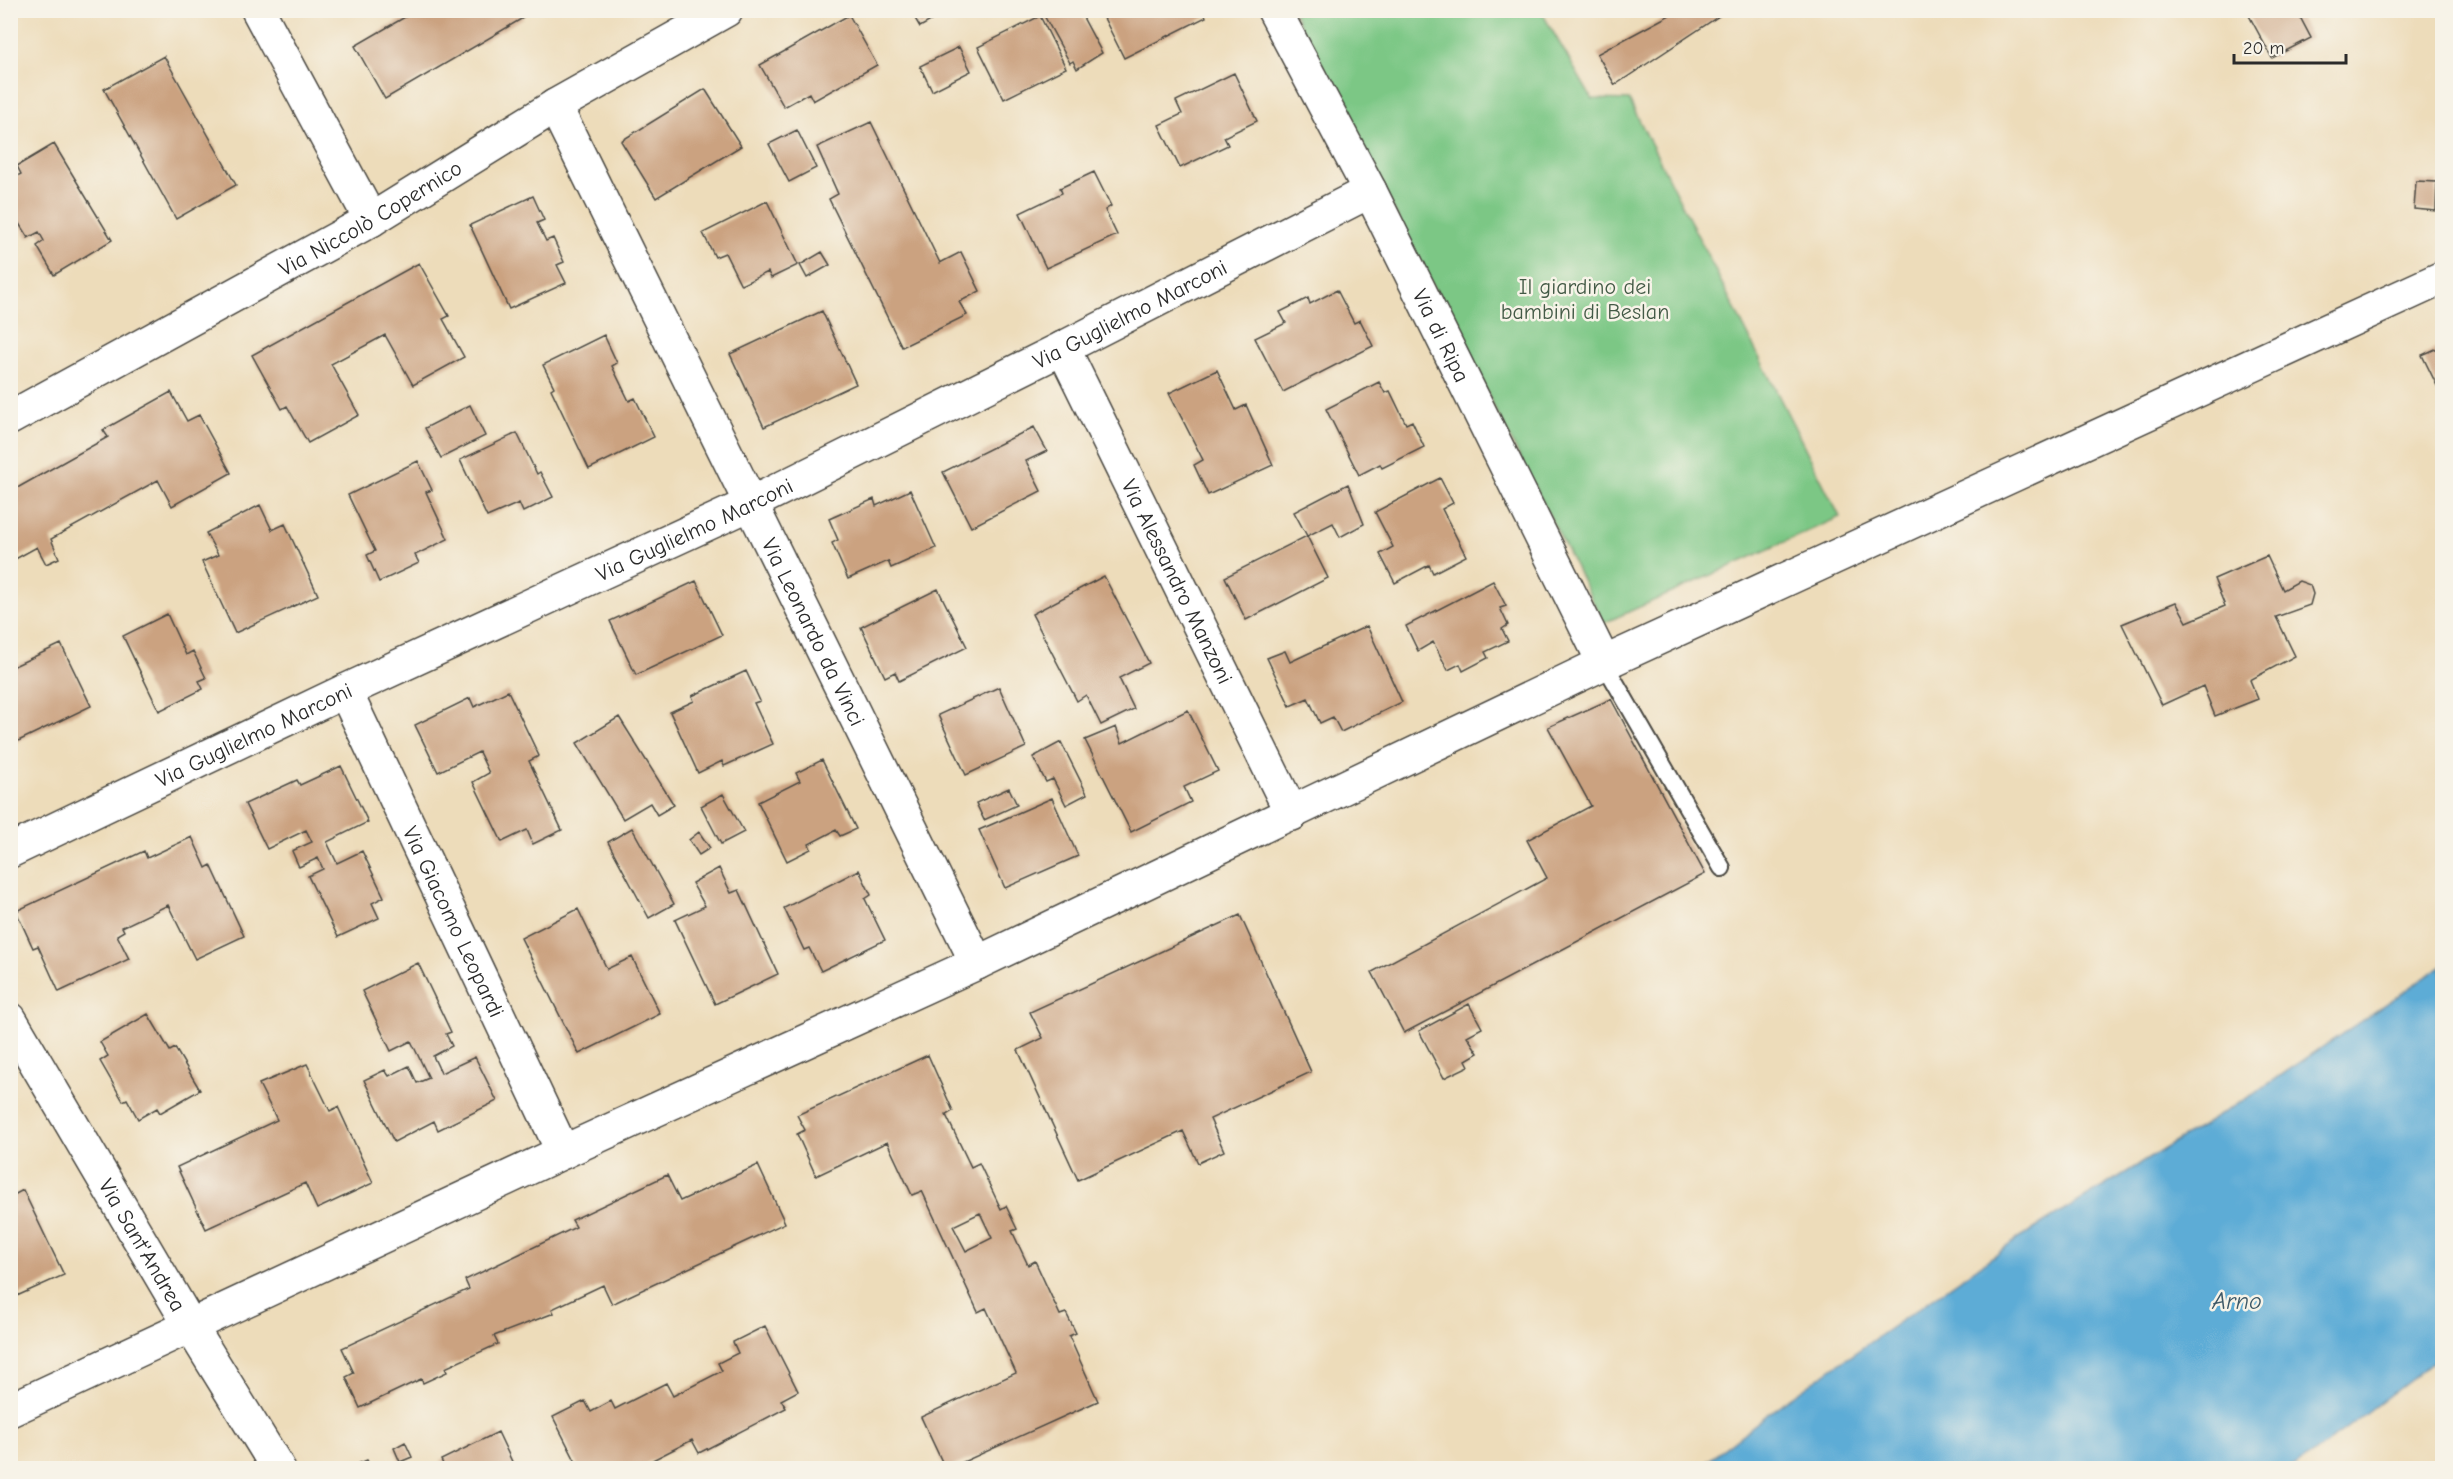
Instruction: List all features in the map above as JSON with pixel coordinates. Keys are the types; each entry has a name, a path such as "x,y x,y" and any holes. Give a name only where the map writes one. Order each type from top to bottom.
{"street":[{"path":"258,10 371,220"},
{"name":"Via Niccolò Copernico","path":"10,418 371,220 555,106 726,10"},
{"name":"Via di Ripa","path":"1274,10 1370,190 1604,663"},
{"name":"Via Leonardo da Vinci","path":"555,106 978,963"},
{"name":"Via Guglielmo Marconi","path":"10,851 345,691 750,504 1064,348 1370,190"},
{"path":"10,1410 564,1152 978,963 1604,663 2442,278"},
{"name":"Via Alessandro Manzoni","path":"1064,348 1292,814"},
{"name":"Via Giacomo Leopardi","path":"345,691 564,1152"},
{"name":"Via Sant'Andrea","path":"10,1019 191,1326 278,1468"}],"lane":[{"path":"1604,663 1722,868"}],"green space":[{"name":"Il giardino dei bambini di Beslan","path":"1293,11 1541,11 1592,99 1629,100 1840,517 1604,623"}],"water":[{"name":"Arno","path":"2442,966 2442,1355 2294,1468 1699,1468 1777,1407 2018,1239 2252,1095"}],"building":[{"path":"417,10 518,10 523,18 385,99 355,46"},
{"path":"910,10 950,10 920,27"},
{"path":"1041,10 1079,10 1102,53 1077,69 1073,61 1070,63"},
{"path":"1100,10 1203,10 1206,17 1124,58"},
{"path":"1679,10 1728,10 1615,85 1597,54"},
{"path":"2246,10 2308,10 2299,15 2311,38 2272,58"},
{"path":"849,15 877,65 813,101 809,93 784,107 760,65"},
{"path":"1040,16 1066,68 1004,99 978,47"},
{"path":"959,47 971,71 932,91 920,66"},
{"path":"164,56 236,185 176,219 104,89"},
{"path":"1234,73 1257,121 1224,137 1228,145 1180,168 1159,125 1182,114 1176,101"},
{"path":"705,89 741,146 656,198 621,141"},
{"path":"871,122 940,263 961,252 980,291 959,302 967,315 902,347 829,199 838,194 817,147"},
{"path":"797,130 816,168 789,182 769,144"},
{"path":"54,144 112,240 54,275 37,246 44,241 39,232 28,238 10,209 10,180 21,174 17,166"},
{"path":"1094,172 1111,206 1105,210 1117,235 1046,268 1020,213 1062,193 1060,188"},
{"path":"2416,181 2437,182 2436,211 2414,209"},
{"path":"533,196 544,220 537,223 546,241 553,238 564,262 557,265 566,283 509,309 470,225"},
{"path":"767,201 798,265 771,278 768,272 741,285 725,253 715,257 703,233"},
{"path":"822,252 830,265 807,278 800,265"},
{"path":"419,263 449,316 443,319 464,357 413,385 385,335 331,364 359,415 308,443 287,406 282,409 252,355"},
{"path":"1337,290 1354,323 1360,320 1373,346 1283,392 1255,338 1286,323 1280,312 1308,298 1310,304"},
{"path":"822,311 856,384 764,427 730,354"},
{"path":"604,335 617,363 612,366 629,401 635,398 654,437 589,469 551,389 554,387 543,365"},
{"path":"2442,346 2442,396 2422,355"},
{"path":"1217,370 1236,410 1246,405 1273,465 1208,495 1194,465 1203,460 1169,393"},
{"path":"1379,382 1385,393 1390,391 1406,424 1412,421 1424,447 1382,468 1380,464 1359,475 1326,409"},
{"path":"171,392 187,421 199,415 231,473 172,506 158,480 51,539 59,558 46,564 37,547 10,562 10,492 108,437 103,430"},
{"path":"470,405 485,436 441,458 425,428"},
{"path":"1034,427 1047,451 1026,461 1041,491 971,527 943,472"},
{"path":"517,433 537,474 540,472 553,497 523,512 519,503 487,517 460,460"},
{"path":"418,461 432,490 426,492 448,539 415,555 419,563 379,582 367,555 375,551 348,495"},
{"path":"1440,478 1453,503 1442,509 1466,556 1433,573 1429,565 1395,583 1380,554 1393,547 1375,512"},
{"path":"1348,484 1364,524 1340,537 1333,523 1307,536 1294,512"},
{"path":"910,490 936,548 891,568 888,561 848,579 832,543 838,540 829,519 874,499 876,506"},
{"path":"260,505 272,530 285,524 318,595 235,633 202,562 218,555 206,533"},
{"path":"1307,536 1328,578 1246,620 1225,577"},
{"path":"2267,556 2283,590 2299,581 2310,585 2313,594 2310,605 2276,617 2295,656 2250,680 2258,699 2215,716 2203,686 2162,705 2122,624 2176,602 2187,622 2225,606 2214,579"},
{"path":"1104,576 1149,663 1119,678 1134,709 1101,725 1086,695 1077,701 1032,614"},
{"path":"696,581 722,635 636,675 610,621"},
{"path":"1493,581 1506,606 1500,608 1508,625 1502,629 1508,641 1485,652 1488,658 1463,671 1460,664 1448,670 1433,642 1418,651 1406,626"},
{"path":"938,589 967,647 899,681 895,672 885,677 861,627"},
{"path":"167,614 186,655 193,651 206,678 199,681 203,689 159,711 123,636"},
{"path":"1367,626 1402,702 1341,732 1333,717 1320,723 1308,698 1290,706 1267,658 1285,651 1290,662"},
{"path":"61,644 91,706 10,745 10,668"},
{"path":"746,671 760,701 754,703 773,744 724,766 722,761 698,773 670,712 694,701 692,696"},
{"path":"999,687 1026,747 966,775 938,715"},
{"path":"508,691 539,756 529,761 562,830 533,844 527,830 502,842 473,782 489,773 479,752 438,772 415,725 470,698 474,707"},
{"path":"1611,699 1705,874 1404,1033 1372,972 1547,878 1527,840 1591,806 1548,727"},
{"path":"1188,710 1218,771 1184,787 1191,802 1131,832 1085,740 1116,727 1122,743"},
{"path":"619,717 674,805 657,815 650,803 623,819 577,743"},
{"path":"1061,742 1087,794 1066,805 1053,779 1046,782 1033,757"},
{"path":"822,760 856,829 840,836 836,830 809,844 811,849 787,861 758,802 800,781 796,773"},
{"path":"341,766 368,822 327,842 337,863 362,851 384,897 372,903 379,918 338,937 308,876 323,869 318,858 299,867 292,851 312,842 306,830 267,849 245,804 297,780 300,785"},
{"path":"1009,788 1017,805 984,820 976,803"},
{"path":"723,794 744,832 721,844 701,806"},
{"path":"1052,798 1078,856 1005,888 979,830"},
{"path":"632,828 674,904 649,918 608,842"},
{"path":"699,832 710,848 699,855 689,840"},
{"path":"192,837 206,868 211,865 244,936 195,959 168,905 122,927 124,931 117,935 129,959 59,992 38,946 33,948 16,911 144,851 147,858"},
{"path":"719,868 731,893 739,890 778,974 715,1004 675,920 705,906 692,883"},
{"path":"859,870 871,895 865,899 885,940 821,971 809,948 804,950 784,908"},
{"path":"578,909 607,969 632,957 660,1014 579,1054 521,938"},
{"path":"1240,915 1311,1072 1210,1119 1224,1151 1198,1163 1183,1131 1078,1180 1018,1050 1043,1038 1030,1012"},
{"path":"418,963 451,1032 446,1034 452,1046 433,1056 441,1073 475,1057 497,1101 438,1130 434,1121 394,1142 364,1080 385,1070 389,1076 409,1066 417,1083 429,1078 411,1041 391,1051 362,991"},
{"path":"1469,1004 1482,1028 1467,1036 1478,1053 1466,1060 1469,1066 1444,1078 1419,1031"},
{"path":"148,1014 170,1051 175,1048 200,1090 160,1113 157,1108 138,1119 127,1099 123,1101 100,1061 108,1056 100,1042"},
{"path":"928,1055 953,1111 946,1115 971,1167 979,1163 1001,1209 1006,1206 1017,1229 1012,1231 1028,1265 1035,1261 1060,1315 1066,1313 1076,1333 1069,1336 1098,1401 950,1468 945,1468 921,1417 1016,1373 986,1308 978,1312 922,1191 912,1195 887,1142 816,1176 797,1134 805,1130 797,1115","holes":["980,1213 992,1238 966,1251 953,1226"]},
{"path":"307,1064 330,1111 338,1107 373,1183 317,1209 305,1183 206,1229 177,1167 277,1120 259,1084"},
{"path":"758,1165 785,1223 612,1304 603,1285 552,1309 554,1313 494,1336 498,1344 445,1368 447,1372 423,1383 421,1379 360,1408 346,1377 354,1373 342,1348 469,1289 465,1280 576,1227 572,1220 667,1175 680,1201"},
{"path":"23,1190 64,1275 10,1299 10,1197"},
{"path":"765,1326 798,1391 781,1400 786,1408 699,1453 692,1440 637,1468 579,1468 553,1417 585,1401 591,1412 611,1401 615,1409 666,1383 673,1396 722,1371 718,1363 738,1353 733,1342"},
{"path":"498,1432 515,1468 445,1468 441,1460"},
{"path":"405,1442 412,1457 400,1462 394,1448"},
{"path":"367,1460 371,1468 354,1468 353,1466"}]}
